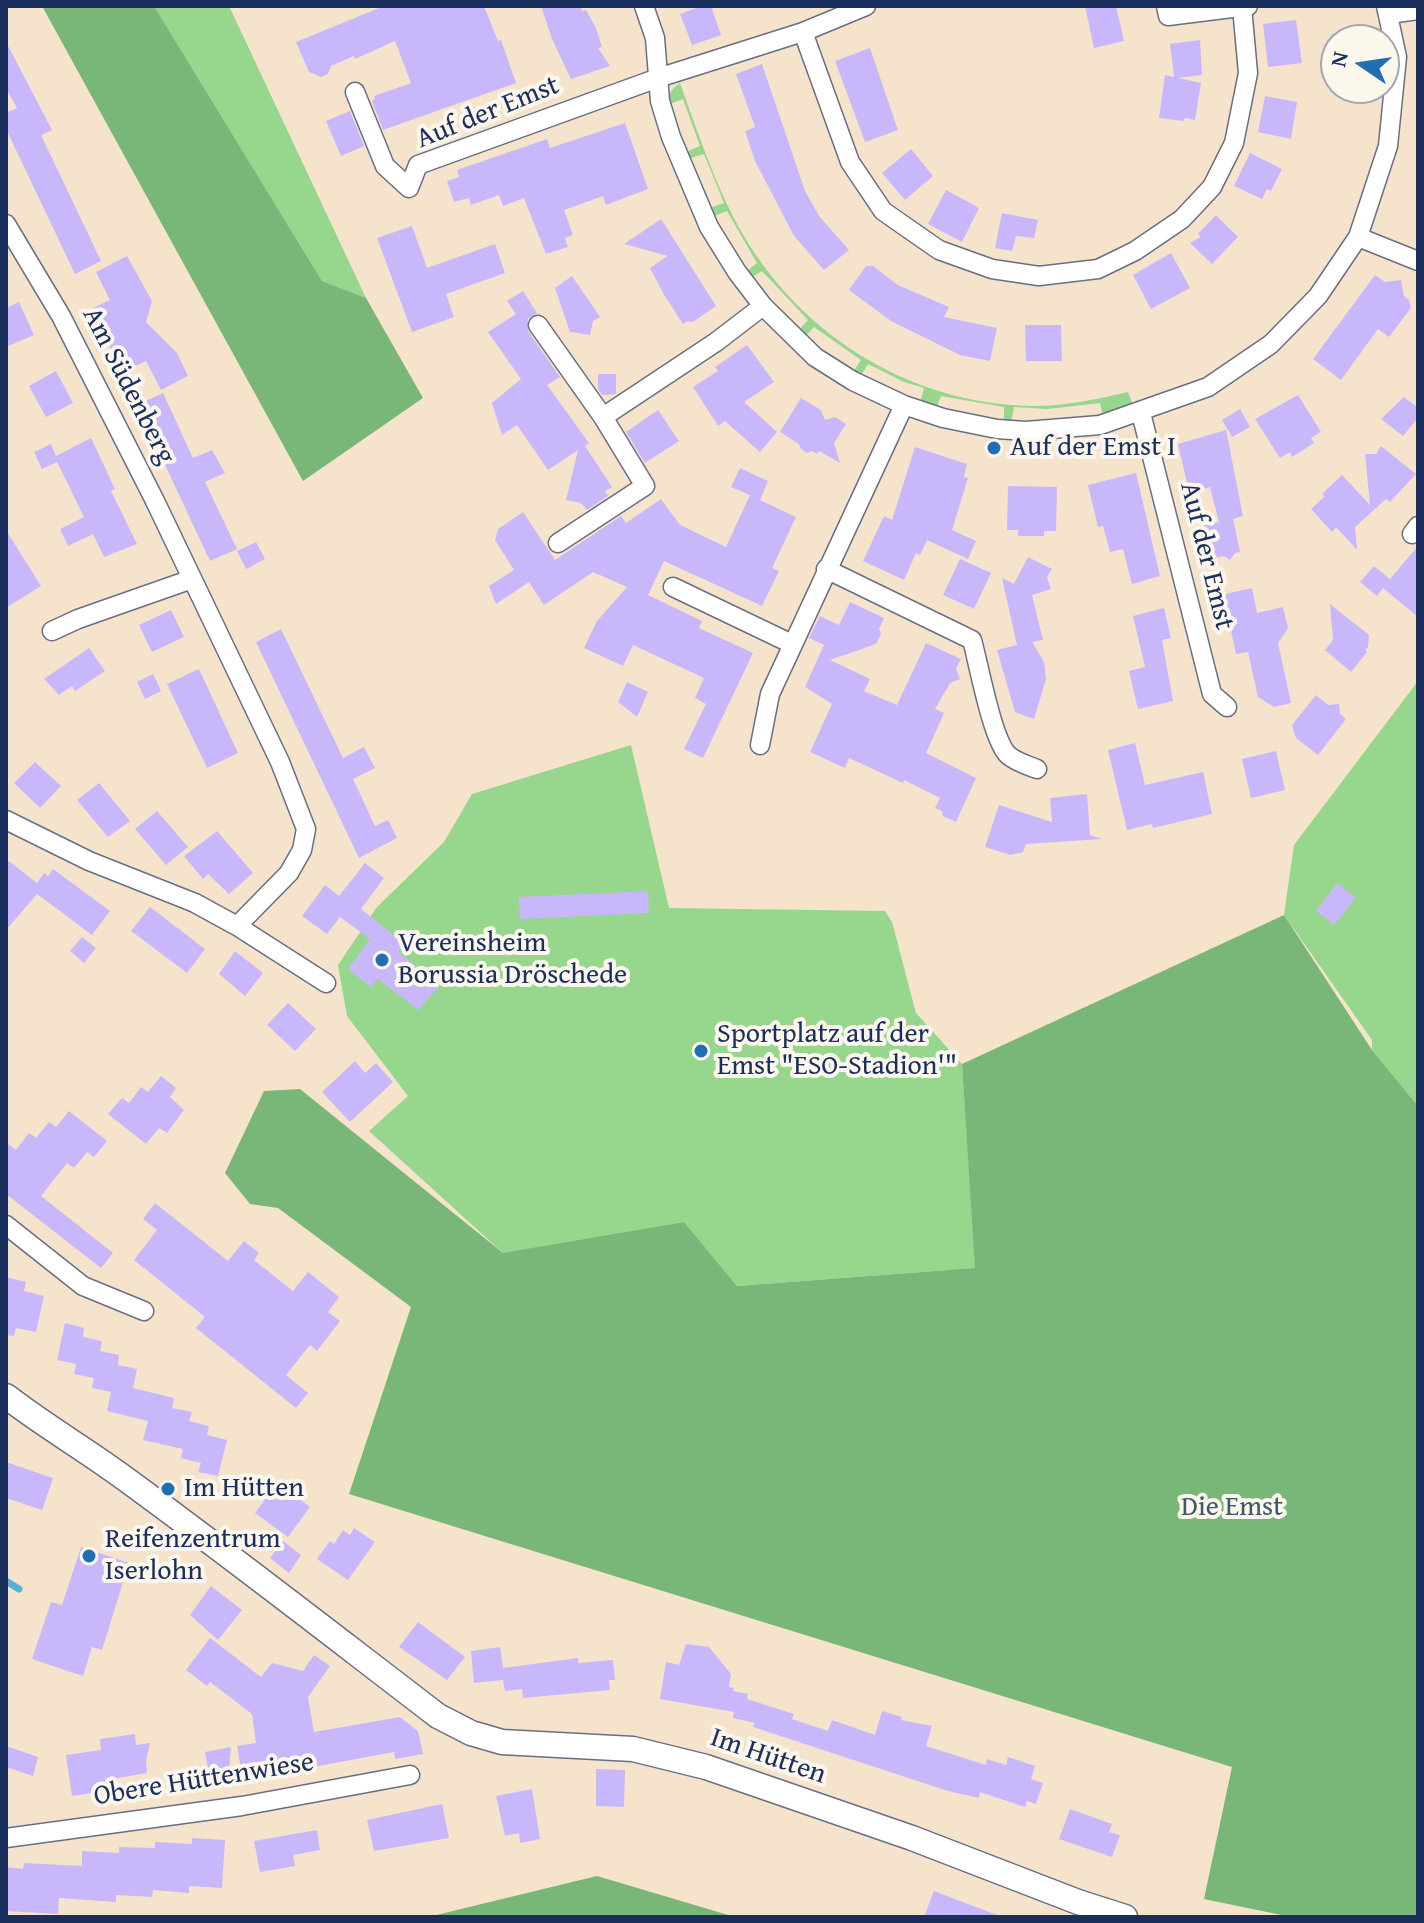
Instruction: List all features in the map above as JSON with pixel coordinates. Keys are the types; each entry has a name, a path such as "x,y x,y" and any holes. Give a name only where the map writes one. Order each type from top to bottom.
{"street":[{"path":"644,6 655,38 660,101 671,137 709,227 737,272 782,328 815,357 853,381 904,405 967,424 1026,431 1100,425 1208,387 1271,344 1318,296 1358,237 1388,146 1397,57 1388,10 1418,10"},
{"path":"658,78 803,32 866,6"},
{"path":"1166,6 1168,16 1248,6"},
{"path":"803,32 850,162 883,211 939,250 992,269 1039,276 1098,269 1135,251 1182,219 1212,187 1234,143 1248,73 1242,7"},
{"name":"Auf der Emst","path":"355,92 385,166 409,188 418,165 658,78"},
{"name":"Am Südenberg","path":"6,224 61,316 192,579 280,762 306,829 302,850 289,873 237,926"},
{"path":"1358,237 1418,261"},
{"path":"603,417 716,342 763,306"},
{"path":"538,325 603,417 645,486 558,543"},
{"path":"760,745 770,694 904,405"},
{"name":"Auf der Emst","path":"1141,413 1212,694 1227,707"},
{"path":"826,569 972,640 993,720 1005,752 1037,769"},
{"path":"52,631 192,579"},
{"path":"673,587 792,644"},
{"path":"6,820 89,861 195,903 326,983"},
{"path":"6,1225 83,1286 144,1311"},
{"name":"Im Hütten","path":"6,1396 40,1423 85,1449 161,1504 438,1716 471,1733 502,1742 565,1747 601,1745 665,1755 856,1818 1125,1917"},
{"name":"Obere Hüttenwiese","path":"6,1838 242,1806 410,1775"}],"green space":[{"path":"42,6 154,6 322,281 366,298 423,398 303,481"},
{"path":"154,6 229,6 366,298 322,281"},
{"path":"680,83 732,215 756,255 811,318 843,344 879,366 916,383 956,396 997,404 1039,406 1128,392 1134,408 1103,416 1100,403 1047,409 1014,407 1011,422 1004,421 1004,407 941,396 936,409 920,403 924,388 868,364 860,377 853,372 861,360 814,327 805,337 799,330 808,320 762,271 751,278 746,272 757,263 727,211 714,216 710,208 724,203 704,154 690,158 688,151 700,146 683,99 670,104 671,92"},
{"path":"1418,681 1418,1106 1372,1050 1372,1040 1284,915 1294,845"},
{"path":"631,745 669,908 885,911 892,922 916,1013 962,1064 976,1268 962,1269 1418,1763 516,1251 503,1253 369,1131 408,1096 347,1016 338,965 377,907 444,842 472,794","holes":["684,1222 737,1286 949,1270 848,1357 565,1243"]},
{"name":"Die Emst","path":"1284,915 1372,1050 1418,1106 1418,1917 1291,1917 1204,1899 1232,1767 349,1494 411,1307 278,1208 250,1204 225,1173 264,1091 300,1089 503,1253 684,1222 737,1286 975,1268 962,1064"},
{"path":"597,1876 735,1917 428,1917"}],"building":[{"path":"384,6 484,6 498,41 501,40 516,83 383,130 372,101 374,96 411,83 395,41 331,66 328,74 321,77 309,72 296,42"},
{"path":"541,6 580,6 582,11 586,10 602,47 598,48 610,66 571,79"},
{"path":"711,6 721,35 692,45 680,14"},
{"path":"1085,6 1116,6 1124,41 1094,48"},
{"path":"1296,20 1302,63 1268,67 1263,24"},
{"path":"1200,40 1202,75 1178,78 1201,83 1195,120 1159,118 1165,75 1174,77 1170,44"},
{"path":"6,42 52,130 41,135 101,261 75,274 6,129 6,113 17,108 6,88"},
{"path":"870,48 898,130 865,142 835,61"},
{"path":"762,64 805,191 819,216 849,250 824,270 794,236 755,161 745,131 755,127 736,74"},
{"path":"1265,96 1297,102 1291,139 1258,132"},
{"path":"350,111 364,146 341,156 326,121"},
{"path":"625,123 648,189 606,205 603,196 564,210 573,235 565,238 568,247 546,254 524,198 503,206 499,195 471,205 469,198 454,202 447,181 459,177 457,170 547,139 550,148"},
{"path":"911,149 933,176 905,200 882,173"},
{"path":"1250,153 1282,169 1271,191 1267,189 1262,199 1234,186"},
{"path":"946,190 979,208 962,242 928,224"},
{"path":"1002,213 1038,220 1034,238 1016,236 1012,251 995,248"},
{"path":"1216,215 1238,237 1212,264 1190,243 1201,237 1198,234"},
{"path":"661,219 716,306 693,322 683,324 650,268 668,256 624,244"},
{"path":"412,226 427,268 495,244 505,273 446,294 454,317 412,332 377,238"},
{"path":"1171,253 1190,288 1151,309 1133,275"},
{"path":"127,256 152,301 146,322 177,353 188,376 161,390 146,361 122,372 91,309 110,300 96,272"},
{"path":"866,266 873,266 898,285 949,307 944,317 997,328 990,361 960,355 891,321 849,290"},
{"path":"1375,275 1385,282 1401,280 1404,296 1411,308 1389,337 1378,329 1341,380 1313,359"},
{"path":"572,276 600,317 593,321 590,335 570,332 555,288"},
{"path":"523,291 537,313 528,319 528,331 560,377 547,385 589,443 585,446 612,487 605,491 608,496 587,510 581,503 566,500 578,450 548,470 517,425 502,435 492,403 521,379 488,332 516,314 507,301"},
{"path":"19,302 34,335 6,347 6,308"},
{"path":"1025,325 1061,325 1062,361 1026,361"},
{"path":"747,345 774,382 744,402 777,432 760,452 725,421 718,426 693,387 718,371 715,367"},
{"path":"56,371 73,403 46,417 29,386"},
{"path":"598,374 616,374 616,394 602,395 598,389"},
{"path":"163,393 193,458 212,450 225,473 205,482 237,549 210,561 137,405"},
{"path":"1298,395 1321,432 1311,438 1314,443 1292,457 1290,452 1280,458 1255,419"},
{"path":"1404,397 1418,408 1418,418 1403,436 1381,419"},
{"path":"801,398 821,410 825,420 835,417 846,424 834,443 840,463 819,451 817,454 812,451 807,453 780,432"},
{"path":"1240,409 1250,427 1232,437 1222,420"},
{"path":"658,410 679,441 645,463 626,432"},
{"path":"1226,430 1243,516 1233,519 1240,552 1230,560 1224,556 1205,560 1198,527 1219,522 1210,487 1201,490 1200,485 1188,487 1178,444"},
{"path":"91,438 115,489 111,491 137,544 104,557 93,534 68,546 60,529 84,517 57,462 42,469 34,452 51,444 56,456"},
{"path":"1381,446 1416,474 1390,502 1386,499 1355,527 1357,550 1336,527 1332,532 1311,509 1342,475 1370,505 1365,454 1376,454"},
{"path":"915,447 967,464 964,477 968,478 952,530 976,541 968,559 927,540 920,555 916,553 904,580 863,561 884,516 892,520"},
{"path":"740,468 768,481 760,500 796,517 772,568 779,571 762,606 664,561 648,595 702,621 699,628 753,653 703,758 684,749 706,704 695,698 704,678 633,645 623,666 584,648 597,621 627,587 593,572 544,605 529,582 496,604 489,586 514,570 495,540 498,529 523,512 555,560 621,516 626,523 661,499 680,525 726,547 750,495 731,487"},
{"path":"1136,473 1160,576 1132,584 1123,549 1110,552 1103,526 1098,527 1088,485"},
{"path":"1008,486 1057,487 1056,531 1044,531 1044,536 1018,536 1018,530 1007,530"},
{"path":"6,530 41,586 6,608"},
{"path":"256,542 265,559 246,569 237,551"},
{"path":"1418,546 1418,617 1383,588 1377,596 1360,582 1374,566 1390,579"},
{"path":"1028,557 1052,569 1047,577 1051,589 1032,595 1043,640 1032,642 1044,662 1046,679 1034,719 1015,712 997,650 1017,645 1002,578 1014,584"},
{"path":"960,559 991,573 974,609 943,595"},
{"path":"1252,588 1257,613 1283,607 1288,628 1278,643 1291,703 1274,707 1258,697 1248,652 1236,654 1231,631 1237,622 1226,615 1221,595"},
{"path":"850,602 884,618 876,644 830,660 870,679 864,691 897,705 926,643 961,659 956,669 960,679 950,683 935,709 944,713 926,753 976,778 956,822 935,808 940,798 904,780 903,783 849,758 845,768 810,752 832,704 805,687 824,645 809,638 820,616 839,625"},
{"path":"1330,604 1369,635 1367,652 1351,672 1325,650 1333,640"},
{"path":"1164,608 1171,638 1162,640 1173,701 1138,709 1129,671 1145,667 1133,616"},
{"path":"171,610 184,637 152,652 139,625"},
{"path":"281,629 343,758 364,747 375,768 353,779 375,826 388,820 397,838 359,858 256,642"},
{"path":"89,648 105,671 75,691 72,686 59,695 44,679"},
{"path":"199,669 238,753 207,768 167,684"},
{"path":"153,674 161,691 145,699 137,682"},
{"path":"627,682 648,692 637,717 618,702"},
{"path":"1316,695 1328,705 1339,704 1340,714 1346,719 1318,755 1296,738 1292,725"},
{"path":"1135,743 1145,785 1203,772 1212,814 1153,828 1152,824 1127,830 1108,750"},
{"path":"1276,751 1285,790 1251,798 1242,759"},
{"path":"35,762 61,786 40,808 14,783"},
{"path":"99,783 130,821 108,837 77,800"},
{"path":"1087,794 1090,835 1102,839 1026,844 1023,852 1010,855 985,847 999,805 1052,822 1050,798"},
{"path":"157,811 188,847 166,865 135,829"},
{"path":"217,831 253,873 229,894 208,874 203,879 184,856"},
{"path":"6,859 37,883 44,873 48,876 53,869 110,911 92,935 37,894 6,930"},
{"path":"365,863 384,878 361,909 405,944 398,952 438,979 439,987 418,1010 378,979 371,987 348,969 370,939 340,917 327,934 302,916 325,885 339,896"},
{"path":"1337,883 1356,898 1334,925 1316,911"},
{"path":"648,891 649,913 520,919 519,897"},
{"path":"150,907 205,949 187,973 131,931"},
{"path":"82,937 96,948 84,963 70,951"},
{"path":"235,951 263,973 245,996 219,974"},
{"path":"288,1003 316,1029 295,1051 267,1025"},
{"path":"355,1061 365,1073 376,1063 393,1082 350,1122 322,1092"},
{"path":"161,1076 176,1088 170,1097 184,1110 167,1133 159,1128 146,1144 108,1114 122,1098 129,1103 141,1087 148,1092"},
{"path":"69,1111 107,1141 94,1157 87,1152 74,1168 67,1163 41,1196 113,1253 101,1268 6,1194 6,1142 16,1150 29,1133 36,1138 49,1122 56,1127"},
{"path":"155,1203 228,1261 244,1241 259,1253 254,1260 293,1291 308,1272 339,1297 328,1312 340,1321 317,1351 310,1345 286,1375 308,1393 296,1408 196,1328 205,1317 134,1260 157,1230 143,1219"},
{"path":"6,1277 26,1282 24,1291 44,1296 36,1332 16,1328 14,1336 6,1335"},
{"path":"65,1323 84,1328 83,1337 102,1341 100,1351 119,1355 118,1365 137,1369 133,1388 174,1398 172,1408 192,1412 189,1421 209,1426 207,1435 227,1440 218,1476 198,1472 201,1463 181,1458 183,1449 143,1440 148,1421 107,1411 111,1392 92,1388 94,1378 74,1374 76,1364 57,1360"},
{"path":"6,1462 53,1478 42,1510 6,1498"},
{"path":"277,1483 310,1507 288,1537 255,1513"},
{"path":"354,1528 375,1542 348,1580 317,1559 330,1541 334,1544 343,1530 350,1535"},
{"path":"283,1541 301,1555 289,1573 270,1558"},
{"path":"81,1547 129,1563 102,1650 92,1647 83,1676 32,1659 51,1602 62,1605"},
{"path":"211,1586 242,1610 218,1640 190,1615"},
{"path":"418,1622 465,1657 447,1680 399,1647"},
{"path":"210,1638 261,1677 272,1663 303,1671 314,1655 330,1666 308,1697 314,1732 400,1717 418,1731 423,1754 395,1759 394,1752 243,1780 237,1746 256,1743 252,1714 210,1682 207,1686 186,1670"},
{"path":"686,1644 709,1647 731,1674 729,1687 734,1688 733,1691 748,1694 747,1699 794,1714 792,1719 828,1731 832,1720 875,1735 882,1711 902,1717 901,1720 932,1726 926,1746 986,1765 987,1759 1006,1765 1008,1757 1035,1766 1031,1779 1043,1783 1036,1804 1027,1801 1025,1807 980,1792 979,1798 948,1791 753,1727 755,1723 733,1718 734,1712 660,1699 666,1662 679,1665"},
{"path":"500,1647 503,1668 578,1658 578,1663 613,1660 615,1680 609,1680 610,1690 523,1698 522,1689 505,1691 503,1680 474,1683 471,1651"},
{"path":"135,1734 136,1745 150,1743 147,1773 106,1780 108,1791 72,1796 66,1755 101,1750 100,1739"},
{"path":"6,1746 38,1757 33,1776 6,1767"},
{"path":"231,1747 228,1782 211,1786 205,1752"},
{"path":"596,1769 625,1770 624,1807 596,1806"},
{"path":"532,1789 540,1839 520,1843 519,1833 505,1836 496,1796"},
{"path":"442,1804 449,1838 374,1851 367,1820"},
{"path":"1070,1809 1112,1824 1109,1832 1120,1835 1112,1857 1059,1839"},
{"path":"317,1830 320,1850 293,1855 295,1866 260,1872 254,1841"},
{"path":"192,1838 225,1840 222,1888 189,1886 189,1893 153,1890 152,1897 116,1895 116,1902 59,1898 58,1914 6,1911 6,1867 23,1869 24,1863 82,1866 82,1851 119,1853 119,1847 155,1848 155,1842 192,1844"},
{"path":"934,1891 997,1915 997,1917 924,1917"}],"waterway":[{"path":"6,1581 19,1589"}],"place":[{"name":"Auf der Emst I","path":"994,448"},
{"name":"Vereinsheim Borussia Dröschede","path":"382,960"},
{"name":"Sportplatz auf der Emst \"ESO-Stadion'\"","path":"701,1051"},
{"name":"Im Hütten","path":"168,1489"},
{"name":"Reifenzentrum Iserlohn","path":"89,1556"}]}
